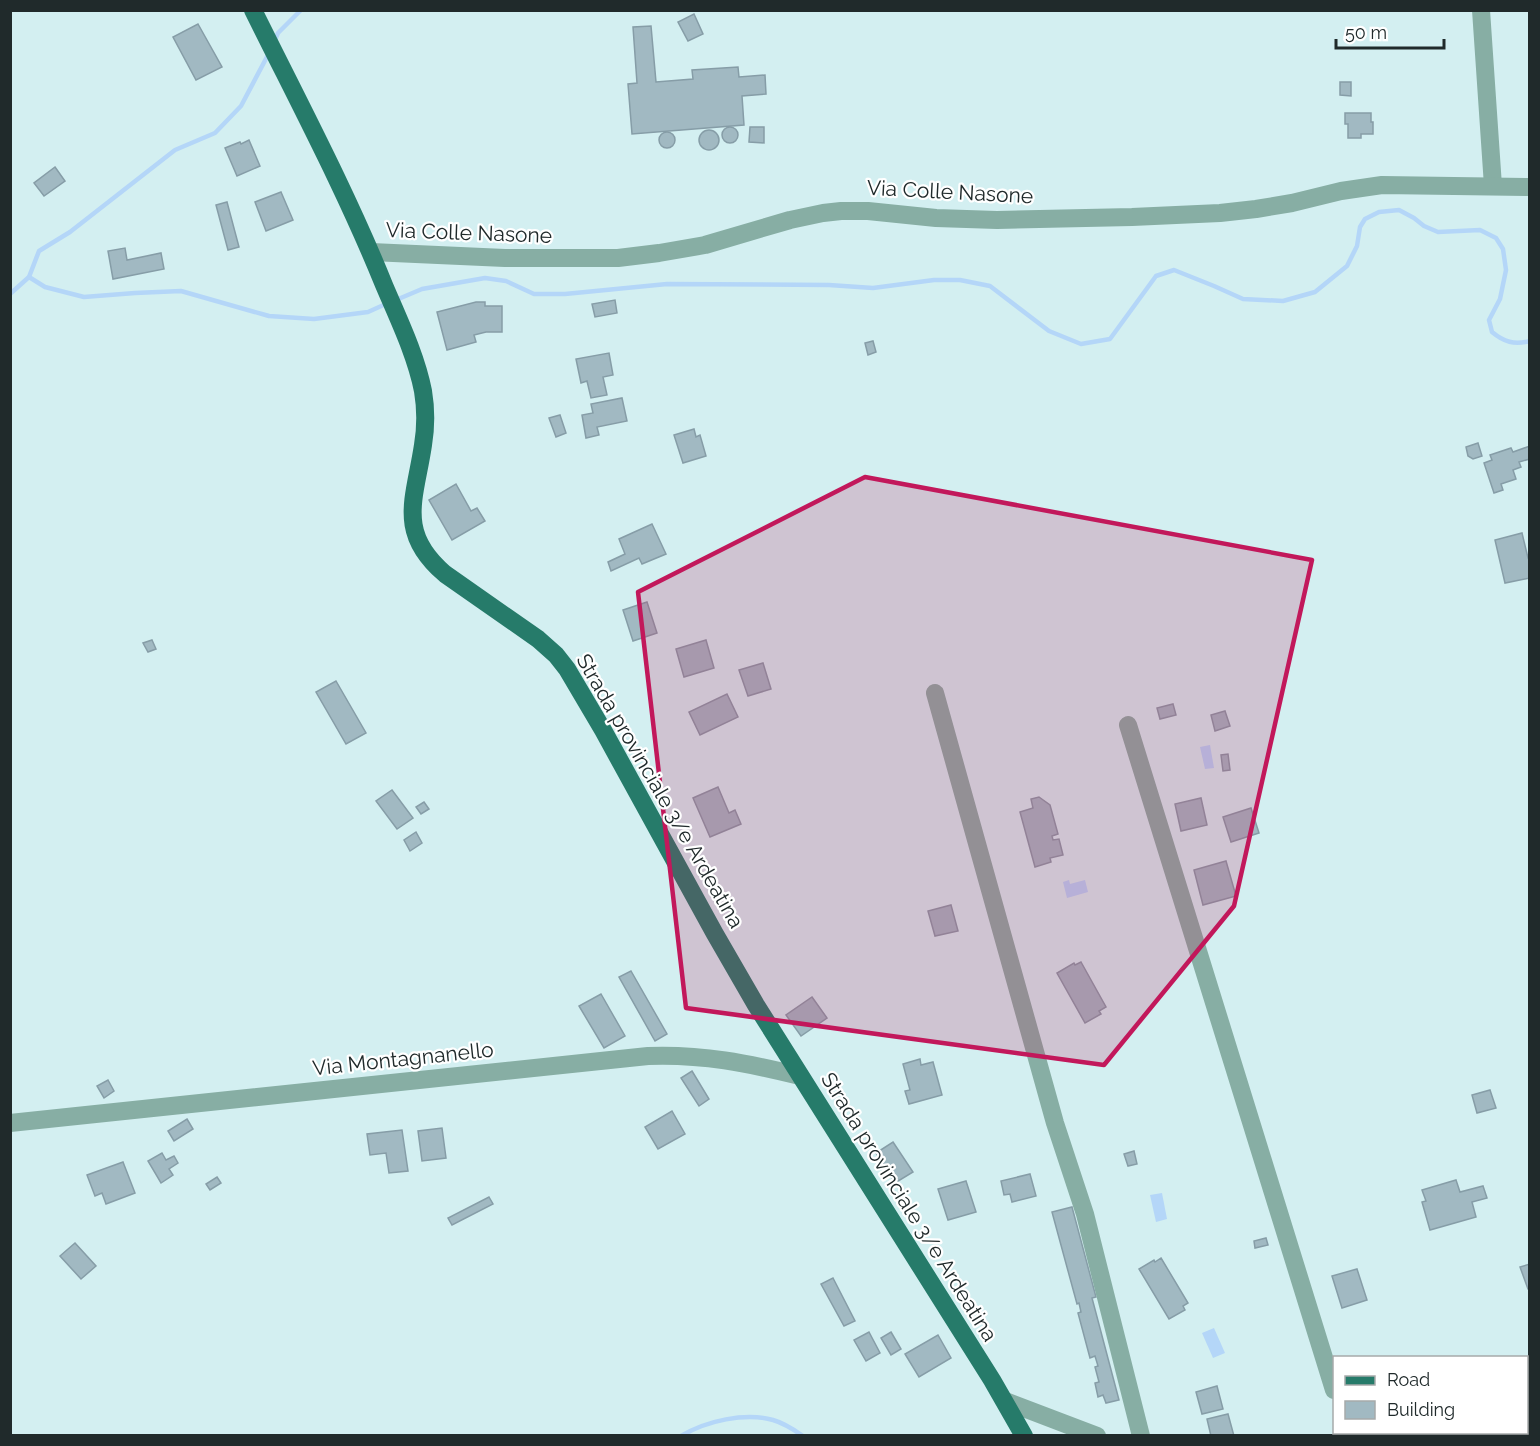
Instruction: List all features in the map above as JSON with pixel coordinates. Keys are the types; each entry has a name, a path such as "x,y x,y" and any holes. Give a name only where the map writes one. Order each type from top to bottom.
{"main road":[{"name":"Strada provinciale 3/e Ardeatina","path":"253,10 371,252 418,371 424,403 425,432 412,508 413,524 421,547 431,561 445,574 538,639 556,654 567,669 756,1005 1005,1401 1024,1436"}],"street":[{"path":"1481,10 1493,186"},
{"name":"Via Colle Nasone","path":"371,252 505,258 618,258 705,245 772,225 841,211 997,220 1132,217 1256,209 1382,185 1530,187"},
{"path":"935,693 1055,1123 1085,1214 1141,1436"},
{"path":"1128,725 1333,1384"},
{"name":"Via Montagnanello","path":"10,1123 648,1056 693,1056 726,1060 800,1076"},
{"path":"1005,1401 1097,1436"}],"highlighted area":[{"path":"865,477 1312,560 1234,906 1104,1065 686,1008 638,592"}],"water":[{"path":"1210,745 1214,768 1205,769 1200,747"},
{"path":"1069,880 1070,884 1085,880 1088,892 1067,898 1063,882"},
{"path":"1162,1193 1167,1219 1156,1222 1150,1195"},
{"path":"1214,1328 1225,1353 1213,1358 1202,1333"}],"building":[{"path":"694,14 703,34 688,41 678,22"},
{"path":"198,24 222,67 196,80 173,37"},
{"path":"651,26 656,82 693,79 692,70 738,67 739,77 765,75 766,94 742,96 744,125 632,134 628,84 637,83 633,27"},
{"path":"1340,82 1351,82 1351,96 1340,95"},
{"path":"1345,113 1371,113 1373,134 1361,134 1361,138 1348,138"},
{"path":"727,127 733,127 738,135 736,141 727,143 722,138 722,132"},
{"path":"750,127 764,127 764,143 749,142"},
{"path":"709,130 716,133 719,140 716,147 709,150 702,147 699,140 702,133"},
{"path":"667,132 673,134 675,140 673,146 667,148 661,146 659,140 661,134"},
{"path":"249,140 260,166 237,176 225,148"},
{"path":"55,167 65,181 44,196 34,183"},
{"path":"281,192 293,220 266,231 255,202"},
{"path":"227,202 239,247 228,250 216,205"},
{"path":"125,248 127,260 161,253 164,269 113,279 108,251"},
{"path":"615,300 617,313 595,317 592,304"},
{"path":"476,302 485,302 485,306 502,306 502,332 474,335 476,342 447,350 437,312"},
{"path":"873,341 876,352 868,355 865,343"},
{"path":"609,353 613,375 603,377 607,395 591,398 587,381 581,383 576,359"},
{"path":"622,398 627,421 597,427 599,435 586,438 582,415 593,413 591,404"},
{"path":"560,415 566,433 556,437 549,418"},
{"path":"694,429 696,437 700,435 706,456 683,463 674,435"},
{"path":"1478,443 1482,456 1473,459 1468,456 1466,447"},
{"path":"1530,446 1530,459 1519,462 1521,467 1513,470 1516,479 1501,484 1503,490 1494,493 1484,463 1492,460 1490,455 1511,448 1513,452"},
{"path":"456,484 471,511 477,508 485,521 452,540 429,500"},
{"path":"652,524 666,554 642,564 639,558 611,571 608,562 625,554 619,539"},
{"path":"1522,533 1528,558 1530,558 1530,578 1505,583 1495,540"},
{"path":"647,602 657,633 633,641 623,610"},
{"path":"152,640 156,649 148,652 143,643"},
{"path":"706,640 714,668 684,677 676,649"},
{"path":"763,663 771,689 748,696 739,670"},
{"path":"336,681 366,733 346,744 316,692"},
{"path":"727,694 738,717 700,735 689,712"},
{"path":"1173,704 1176,715 1160,719 1157,708"},
{"path":"1225,711 1230,726 1215,731 1211,715"},
{"path":"1228,754 1230,770 1223,771 1221,755"},
{"path":"718,787 729,813 735,810 741,824 710,837 693,798"},
{"path":"392,790 413,818 397,829 376,801"},
{"path":"1039,797 1050,805 1058,834 1052,836 1053,840 1059,839 1063,855 1050,858 1051,862 1035,867 1020,812 1033,808 1031,799"},
{"path":"1201,798 1207,825 1181,831 1175,804"},
{"path":"424,802 429,809 421,814 416,807"},
{"path":"1251,808 1259,833 1231,842 1223,817"},
{"path":"416,832 422,843 410,851 404,840"},
{"path":"1226,861 1236,896 1203,905 1194,870"},
{"path":"951,905 958,931 935,936 928,911"},
{"path":"1081,962 1106,1007 1099,1011 1101,1014 1085,1023 1057,973 1074,963 1075,965"},
{"path":"631,971 667,1034 655,1041 619,977"},
{"path":"601,994 625,1036 604,1048 579,1006"},
{"path":"812,997 827,1018 801,1036 786,1015"},
{"path":"920,1059 921,1065 933,1062 942,1095 909,1104 905,1091 910,1090 903,1064"},
{"path":"692,1071 709,1099 699,1106 681,1078"},
{"path":"108,1080 114,1091 104,1098 97,1086"},
{"path":"1490,1090 1496,1108 1477,1113 1472,1095"},
{"path":"672,1111 685,1134 658,1149 645,1127"},
{"path":"187,1119 193,1129 174,1141 168,1131"},
{"path":"442,1128 446,1158 422,1161 418,1131"},
{"path":"402,1130 408,1171 389,1173 386,1153 370,1155 367,1134"},
{"path":"893,1142 913,1172 895,1183 876,1153"},
{"path":"1134,1151 1137,1164 1128,1166 1124,1154"},
{"path":"162,1153 166,1160 174,1156 178,1163 169,1169 173,1175 161,1183 148,1161"},
{"path":"123,1162 135,1193 106,1204 102,1193 95,1196 87,1175"},
{"path":"1030,1174 1036,1196 1012,1202 1010,1194 1004,1195 1001,1181"},
{"path":"217,1177 221,1183 210,1190 206,1184"},
{"path":"1456,1180 1460,1192 1483,1186 1487,1198 1472,1202 1476,1217 1430,1230 1422,1202 1426,1201 1422,1190"},
{"path":"966,1181 976,1212 948,1220 938,1189"},
{"path":"489,1197 493,1204 452,1225 448,1218"},
{"path":"1072,1207 1096,1297 1092,1298 1119,1400 1106,1403 1103,1395 1098,1397 1095,1383 1099,1382 1095,1367 1098,1366 1095,1356 1090,1358 1078,1313 1081,1312 1079,1303 1077,1304 1052,1212"},
{"path":"1266,1238 1268,1245 1255,1248 1254,1241"},
{"path":"75,1243 96,1266 81,1279 60,1256"},
{"path":"1161,1258 1188,1303 1183,1306 1185,1310 1169,1319 1139,1269"},
{"path":"1530,1264 1530,1289 1528,1289 1520,1267"},
{"path":"1357,1269 1367,1300 1342,1308 1332,1276"},
{"path":"833,1278 855,1321 844,1326 821,1284"},
{"path":"869,1332 880,1353 866,1361 854,1340"},
{"path":"891,1332 901,1349 891,1355 881,1338"},
{"path":"938,1335 951,1358 919,1377 905,1354"},
{"path":"1217,1386 1223,1409 1202,1414 1196,1392"},
{"path":"1228,1414 1234,1436 1211,1436 1207,1419"}],"waterway":[{"path":"275,40 278,33 301,10"},
{"path":"10,294 29,277 39,251 70,232 175,150 215,133 241,106 269,53"},
{"path":"396,300 422,289 485,278 506,281 534,294 565,294 667,284 829,285 873,288 934,280 960,280 990,286 1049,331 1081,344 1110,339 1156,276 1174,270 1243,299 1283,301 1315,292 1347,266 1357,246 1360,227 1365,219 1379,212 1399,210 1438,232 1480,230 1496,238 1503,249 1506,270 1500,299 1489,320 1492,332 1510,342 1530,341"},
{"path":"29,277 45,287 84,297 181,291 269,316 314,319 368,312 388,303"},
{"path":"681,1436 714,1422 750,1417 777,1421 803,1436"}]}
